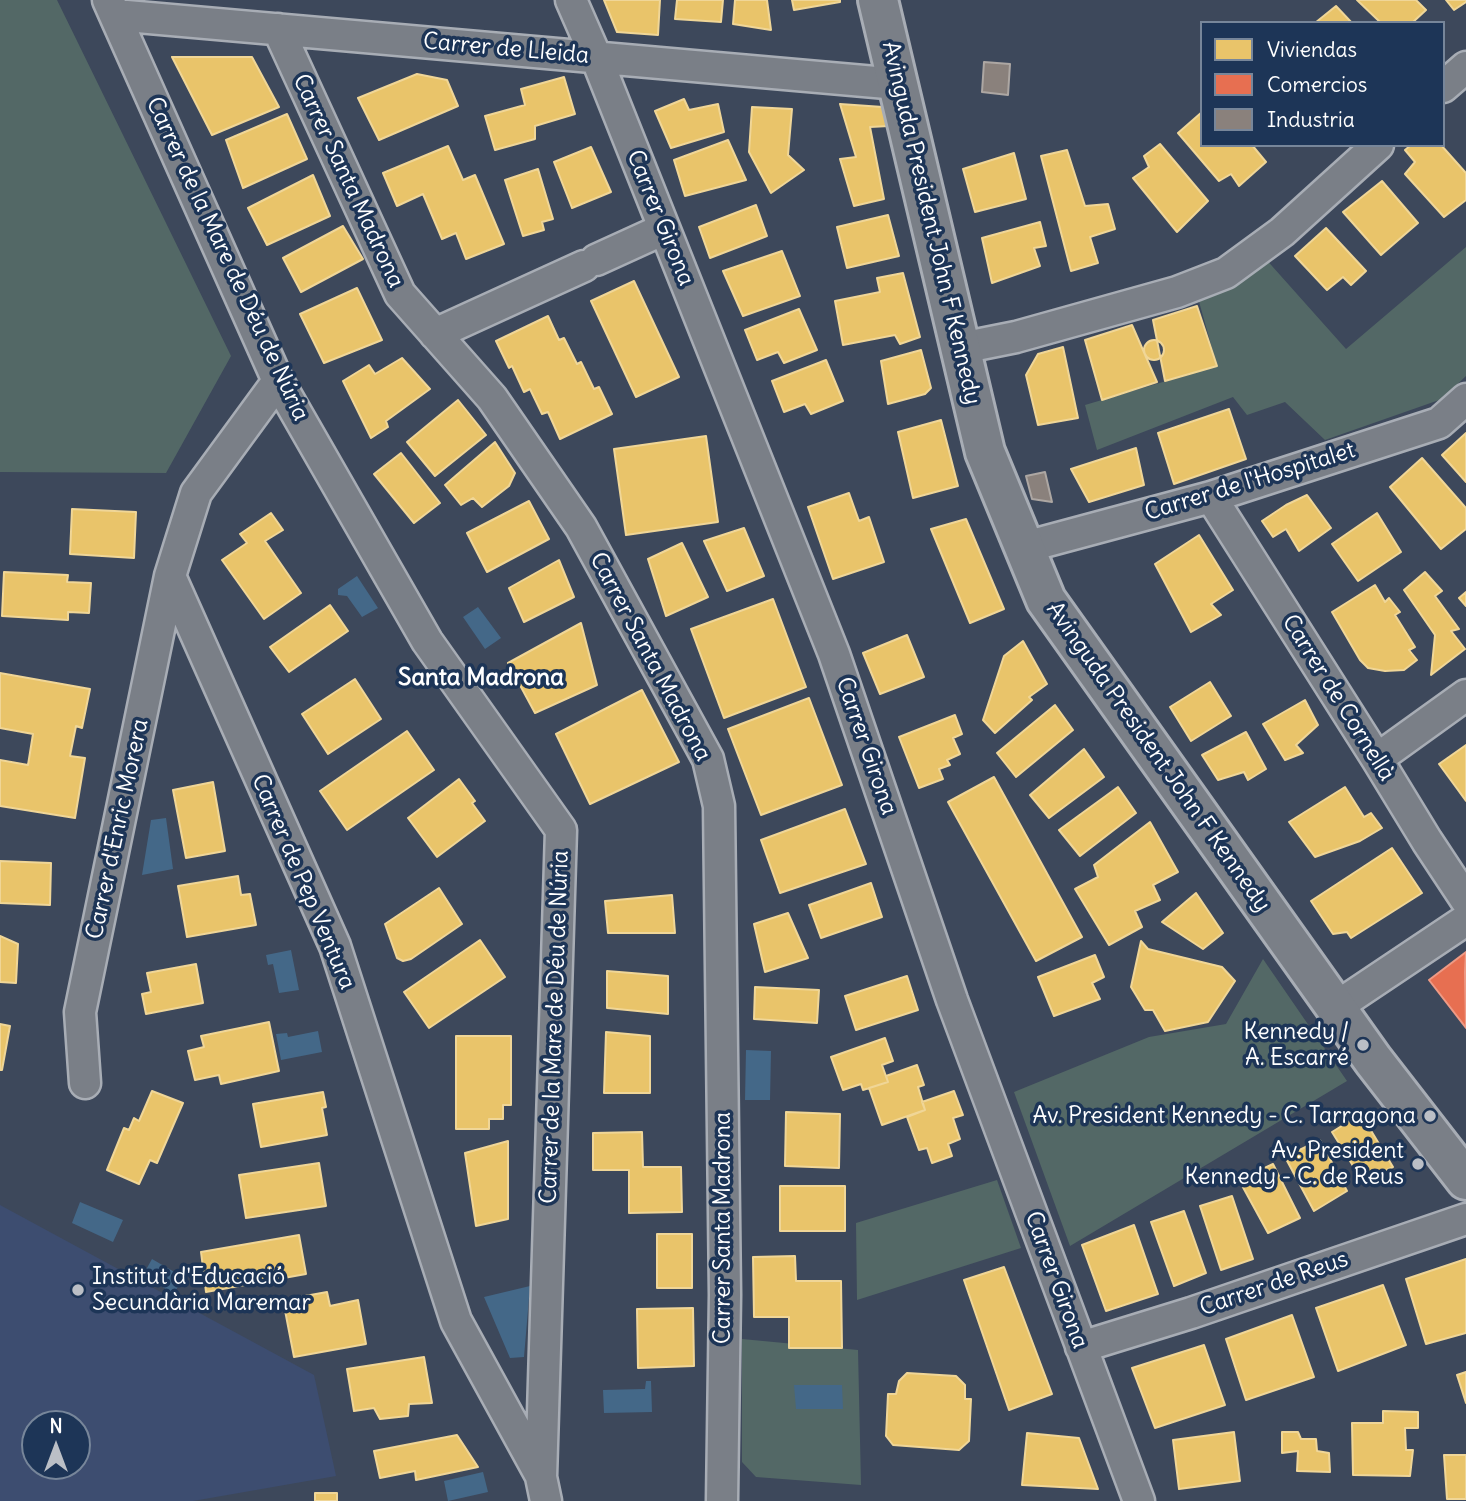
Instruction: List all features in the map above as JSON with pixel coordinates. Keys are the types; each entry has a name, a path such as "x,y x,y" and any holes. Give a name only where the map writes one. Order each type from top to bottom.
{"street":[{"name":"Carrer Girona","path":"571,0 834,654 952,1000 1139,1501"},
{"name":"Avinguda President John F Kennedy","path":"878,0 985,452 1046,600 1373,1060 1466,1180"},
{"name":"Carrer de Lleida","path":"111,7 278,29 898,84"},
{"name":"Carrer de la Mare de Déu de Núria","path":"111,7 278,381 427,641 561,830 544,1489"},
{"name":"Carrer Santa Madrona","path":"278,29 400,295 492,398 581,527 708,759 719,806 725,1295 722,1501"},
{"path":"1445,85 1466,67"},
{"path":"961,348 1016,337 1164,296 1226,273 1282,232 1376,147"},
{"path":"435,334 664,229"},
{"path":"170,576 196,493 278,381"},
{"name":"Carrer de l'Hospitalet","path":"1025,547 1210,497 1439,423 1466,399"},
{"name":"Carrer de Cornellà","path":"1210,497 1466,901"},
{"name":"Carrer d'Enric Morera","path":"85,1083 80,1012 170,576"},
{"name":"Carrer de Pep Ventura","path":"170,576 335,946 456,1321 544,1489"},
{"path":"1377,759 1466,695"},
{"path":"1336,1007 1466,920"},
{"name":"Carrer de Reus","path":"1081,1347 1191,1313 1466,1219"}],"shaded area":[{"path":"357,576 378,608 362,617 347,596 338,595 338,589"},
{"path":"478,607 501,638 485,649 463,617"},
{"path":"166,818 173,869 142,875 151,820"},
{"path":"291,950 299,990 279,993 273,964 268,965 266,955"},
{"path":"318,1031 322,1052 281,1060 276,1034 287,1033 288,1037"},
{"path":"746,1050 771,1051 770,1100 745,1100"},
{"path":"80,1202 123,1220 113,1242 72,1223"},
{"name":"Institut d'Educació Secundària Maremar","path":"0,1205 314,1375 336,1476 193,1501 0,1501"},
{"path":"152,1259 183,1277 174,1294 143,1275"},
{"path":"530,1286 524,1357 510,1358 484,1297"},
{"path":"646,1381 651,1381 652,1412 604,1413 603,1390 645,1389"},
{"path":"794,1385 842,1385 843,1409 796,1409"},
{"path":"483,1472 488,1492 448,1501 444,1481"}],"green space":[{"path":"0,0 57,0 231,356 166,473 0,472"},
{"path":"1466,247 1466,376 1442,399 1325,440 1285,402 1247,415 1233,397 1097,450 1085,405 1217,366 1198,298 1264,257 1346,349"},
{"path":"1263,959 1347,1081 1070,1246 1014,1092 1149,1037 1226,1024"},
{"path":"997,1180 1021,1248 857,1300 856,1223"},
{"path":"742,1339 858,1350 861,1485 756,1477 742,1462"}],"building: Viviendas":[{"path":"604,0 660,0 658,35 617,32"},
{"path":"677,0 723,0 721,22 675,19"},
{"path":"735,0 767,0 771,30 733,24"},
{"path":"792,0 840,0 840,2 794,10"},
{"path":"1357,0 1416,0 1426,10 1414,21 1379,21"},
{"path":"1446,0 1466,0 1466,2 1454,10"},
{"path":"1336,6 1350,21 1317,21"},
{"path":"172,57 252,57 279,107 212,135"},
{"path":"417,74 447,80 458,106 379,140 358,98"},
{"path":"564,77 575,114 535,126 535,139 495,150 485,116 525,105 521,89"},
{"path":"684,99 689,110 718,104 724,132 671,148 655,111"},
{"path":"840,104 883,107 889,126 870,127 884,199 854,206 840,159 856,157"},
{"path":"752,107 792,109 788,155 804,170 771,193 749,152"},
{"path":"287,114 307,159 243,188 226,140"},
{"path":"1200,114 1200,147 1254,147 1266,162 1239,186 1231,174 1219,181 1178,133"},
{"path":"728,140 746,180 685,196 674,160"},
{"path":"1160,144 1208,201 1177,232 1133,178 1149,167 1144,156"},
{"path":"448,146 463,180 475,175 504,244 466,259 456,233 442,239 423,194 397,206 383,173"},
{"path":"591,147 611,192 572,208 554,162"},
{"path":"1409,147 1443,147 1466,173 1466,200 1444,217 1405,174 1415,162 1405,150"},
{"path":"1067,150 1085,206 1108,204 1115,229 1090,237 1098,263 1071,271 1041,156"},
{"path":"1014,153 1026,199 975,212 963,169"},
{"path":"538,169 553,219 542,222 544,230 523,236 505,180"},
{"path":"313,175 330,216 267,245 248,208"},
{"path":"1382,181 1418,223 1381,255 1343,212"},
{"path":"756,205 767,236 710,258 699,227"},
{"path":"888,215 899,256 847,268 837,227"},
{"path":"1040,222 1046,246 1034,248 1040,266 992,283 982,238"},
{"path":"343,226 363,259 301,292 283,258"},
{"path":"1326,228 1366,271 1351,285 1343,277 1327,290 1295,256"},
{"path":"782,251 800,296 743,316 723,271"},
{"path":"903,273 920,337 900,344 895,335 843,345 835,301 880,292 877,278"},
{"path":"634,281 679,377 636,397 591,301"},
{"path":"357,288 382,340 324,363 300,314"},
{"path":"1197,306 1217,366 1165,381 1153,320"},
{"path":"799,309 817,350 784,363 778,352 757,360 745,330"},
{"path":"548,316 559,340 564,338 577,364 581,362 594,389 599,387 612,414 560,439 548,412 542,414 530,389 524,392 496,341"},
{"path":"1132,325 1157,382 1102,400 1085,340"},
{"path":"1154,340 1161,343 1164,350 1161,357 1154,360 1147,357 1144,350 1147,343"},
{"path":"1063,347 1078,418 1038,425 1026,375 1038,354"},
{"path":"921,350 931,388 925,394 888,404 881,361"},
{"path":"402,358 430,389 386,421 388,427 371,438 343,381 369,365 375,374"},
{"path":"826,360 843,401 811,414 805,404 784,412 772,381"},
{"path":"458,400 486,435 435,476 407,442"},
{"path":"1229,409 1246,459 1174,484 1158,433"},
{"path":"941,420 958,486 913,498 898,432"},
{"path":"1466,433 1466,482 1442,455"},
{"path":"706,436 718,522 626,535 614,449"},
{"path":"495,442 515,473 509,486 482,507 473,498 461,505 445,485"},
{"path":"1136,448 1144,485 1089,502 1071,469"},
{"path":"401,453 440,503 414,523 374,474"},
{"path":"1422,458 1466,508 1466,529 1441,549 1390,487"},
{"path":"849,493 859,521 869,517 884,562 833,579 808,507"},
{"path":"1307,495 1331,528 1299,551 1286,529 1273,537 1262,521"},
{"path":"529,501 549,539 487,572 467,533"},
{"path":"72,509 136,512 134,558 70,554"},
{"path":"271,513 283,530 265,541 301,593 264,619 222,560 247,543 240,534"},
{"path":"1377,513 1401,552 1358,581 1332,544"},
{"path":"966,519 1004,609 970,623 931,529"},
{"path":"744,528 764,576 727,591 704,541"},
{"path":"1199,535 1233,590 1211,604 1221,615 1191,632 1155,564"},
{"path":"682,543 708,597 666,616 648,559"},
{"path":"559,560 574,597 524,622 509,588"},
{"path":"4,572 68,575 67,582 91,583 89,613 68,612 68,620 2,616"},
{"path":"1425,572 1442,591 1435,596 1459,629 1451,631 1465,649 1431,675 1435,635 1404,590"},
{"path":"1375,585 1385,602 1389,598 1400,612 1395,615 1415,647 1409,650 1417,660 1404,670 1368,668 1360,660 1332,612"},
{"path":"1466,592 1466,606 1459,598"},
{"path":"773,599 806,687 724,718 691,629"},
{"path":"330,605 348,631 289,672 270,647"},
{"path":"581,623 597,685 535,713 508,663"},
{"path":"907,635 924,677 880,694 863,653"},
{"path":"1023,641 1047,684 1029,697 1032,700 995,733 983,720 1004,656"},
{"path":"0,673 90,689 82,728 76,726 70,756 85,758 75,818 0,806 0,760 28,765 33,734 0,728"},
{"path":"355,679 381,719 328,754 302,714"},
{"path":"1210,682 1231,716 1191,741 1170,707"},
{"path":"642,690 679,762 590,804 556,734"},
{"path":"809,698 842,785 761,815 728,729"},
{"path":"1305,700 1318,725 1296,745 1303,753 1285,760 1263,724"},
{"path":"1055,705 1073,730 1016,777 997,753"},
{"path":"955,715 962,734 953,738 960,754 947,760 950,765 939,769 943,779 919,788 899,737"},
{"path":"407,731 434,770 347,830 320,791"},
{"path":"1246,732 1266,769 1248,780 1244,772 1218,780 1202,755"},
{"path":"1466,745 1466,801 1439,764"},
{"path":"1084,749 1104,777 1049,818 1030,795"},
{"path":"994,777 1082,937 1036,961 948,802"},
{"path":"459,779 485,821 437,857 408,818"},
{"path":"213,782 225,851 186,858 173,790"},
{"path":"1118,787 1136,813 1080,856 1059,830"},
{"path":"1345,787 1364,817 1371,813 1382,828 1360,841 1315,857 1289,822"},
{"path":"845,809 866,864 780,893 761,840"},
{"path":"1150,822 1178,872 1153,885 1160,900 1135,911 1142,927 1109,945 1075,889 1098,877 1094,865"},
{"path":"1392,848 1422,893 1351,938 1347,932 1333,934 1311,901"},
{"path":"0,861 51,863 50,905 0,903"},
{"path":"238,876 241,895 250,894 256,925 187,937 178,886"},
{"path":"871,883 882,917 821,938 809,905"},
{"path":"439,888 462,924 411,959 403,961 397,958 385,924"},
{"path":"1196,893 1223,933 1203,949 1162,922"},
{"path":"672,895 675,933 608,933 605,901"},
{"path":"788,913 808,958 765,972 754,924"},
{"path":"0,936 18,944 16,983 0,982"},
{"path":"480,940 505,977 429,1028 404,992"},
{"path":"1141,941 1148,949 1222,967 1235,981 1208,1022 1165,1031 1153,1010 1145,1010 1131,987"},
{"path":"1095,955 1104,977 1092,983 1100,999 1054,1016 1038,977"},
{"path":"196,964 203,1003 146,1014 142,994 151,992 147,973"},
{"path":"607,971 668,976 668,1014 607,1008"},
{"path":"907,976 918,1010 856,1030 845,996"},
{"path":"755,987 819,990 817,1023 754,1019"},
{"path":"269,1022 279,1071 221,1084 219,1075 195,1080 188,1051 204,1047 201,1036"},
{"path":"0,1024 10,1026 2,1070 0,1070"},
{"path":"606,1032 650,1036 650,1093 604,1093"},
{"path":"456,1036 511,1036 511,1105 503,1105 503,1119 489,1119 489,1129 456,1129"},
{"path":"885,1038 893,1061 882,1065 888,1082 863,1090 861,1084 843,1090 831,1057"},
{"path":"917,1065 924,1085 918,1087 925,1110 882,1125 869,1088 888,1082 886,1076"},
{"path":"152,1091 183,1103 157,1163 150,1160 139,1184 107,1170 124,1128 129,1130 134,1118 139,1121"},
{"path":"954,1091 963,1115 953,1118 960,1139 948,1144 952,1156 932,1163 927,1148 919,1150 907,1117 925,1110 922,1102"},
{"path":"323,1092 326,1107 322,1108 327,1135 261,1147 253,1104"},
{"path":"786,1112 840,1114 839,1168 785,1166"},
{"path":"1361,1114 1393,1167 1363,1182 1332,1132"},
{"path":"642,1132 643,1167 681,1167 682,1212 629,1213 629,1170 593,1170 593,1133"},
{"path":"1320,1140 1347,1191 1314,1211 1285,1157"},
{"path":"508,1141 508,1219 476,1226 465,1153"},
{"path":"319,1163 326,1206 246,1218 239,1175"},
{"path":"1273,1164 1300,1218 1268,1233 1239,1180"},
{"path":"780,1186 845,1186 845,1231 780,1231"},
{"path":"1232,1196 1253,1259 1221,1270 1200,1206"},
{"path":"1184,1211 1206,1273 1174,1286 1151,1222"},
{"path":"1134,1225 1158,1294 1106,1311 1082,1245"},
{"path":"657,1234 692,1234 692,1288 657,1288"},
{"path":"299,1235 306,1274 206,1292 201,1252"},
{"path":"795,1256 796,1281 841,1281 842,1348 789,1348 789,1317 754,1317 753,1257"},
{"path":"1466,1259 1466,1333 1426,1344 1406,1279"},
{"path":"1004,1267 1052,1394 1009,1410 964,1280"},
{"path":"1383,1285 1406,1345 1338,1371 1316,1308"},
{"path":"327,1292 330,1306 358,1300 366,1344 294,1357 283,1300"},
{"path":"693,1308 694,1366 638,1368 637,1309"},
{"path":"1292,1315 1314,1377 1246,1400 1226,1339"},
{"path":"1204,1345 1225,1405 1155,1428 1132,1368"},
{"path":"424,1357 432,1403 409,1404 408,1416 380,1419 374,1408 354,1411 347,1369"},
{"path":"1466,1372 1466,1403 1457,1375"},
{"path":"907,1373 956,1376 965,1385 965,1399 971,1399 969,1441 959,1450 893,1445 886,1436 888,1394 896,1394 899,1381"},
{"path":"1383,1411 1418,1412 1418,1428 1405,1428 1406,1450 1413,1450 1410,1476 1353,1475 1352,1423 1383,1423"},
{"path":"1234,1432 1240,1481 1179,1489 1173,1440"},
{"path":"1282,1432 1298,1432 1301,1439 1316,1439 1317,1451 1329,1453 1330,1472 1297,1471 1298,1451 1282,1453"},
{"path":"1027,1433 1079,1438 1098,1489 1022,1485"},
{"path":"457,1435 478,1467 416,1480 415,1471 380,1478 374,1451"},
{"path":"1444,1455 1466,1455 1466,1499 1447,1499"},
{"path":"315,1493 337,1493 337,1501 315,1501"}],"building: Comercios":[{"path":"1466,952 1465,972 1466,1028 1429,980"}],"building: Industria":[{"path":"984,62 1010,64 1008,95 982,92"},
{"path":"1045,472 1052,502 1032,499 1026,476"}],"place":[{"name":"Kennedy / A. Escarré","path":"1363,1045"},
{"name":"Av. President Kennedy - C. Tarragona","path":"1430,1116"},
{"name":"Av. President Kennedy - C. de Reus","path":"1418,1164"},
{"name":"Institut d'Educació Secundària Maremar","path":"78,1290"}],"district":[{"name":"Santa Madrona","path":"481,678"}]}
